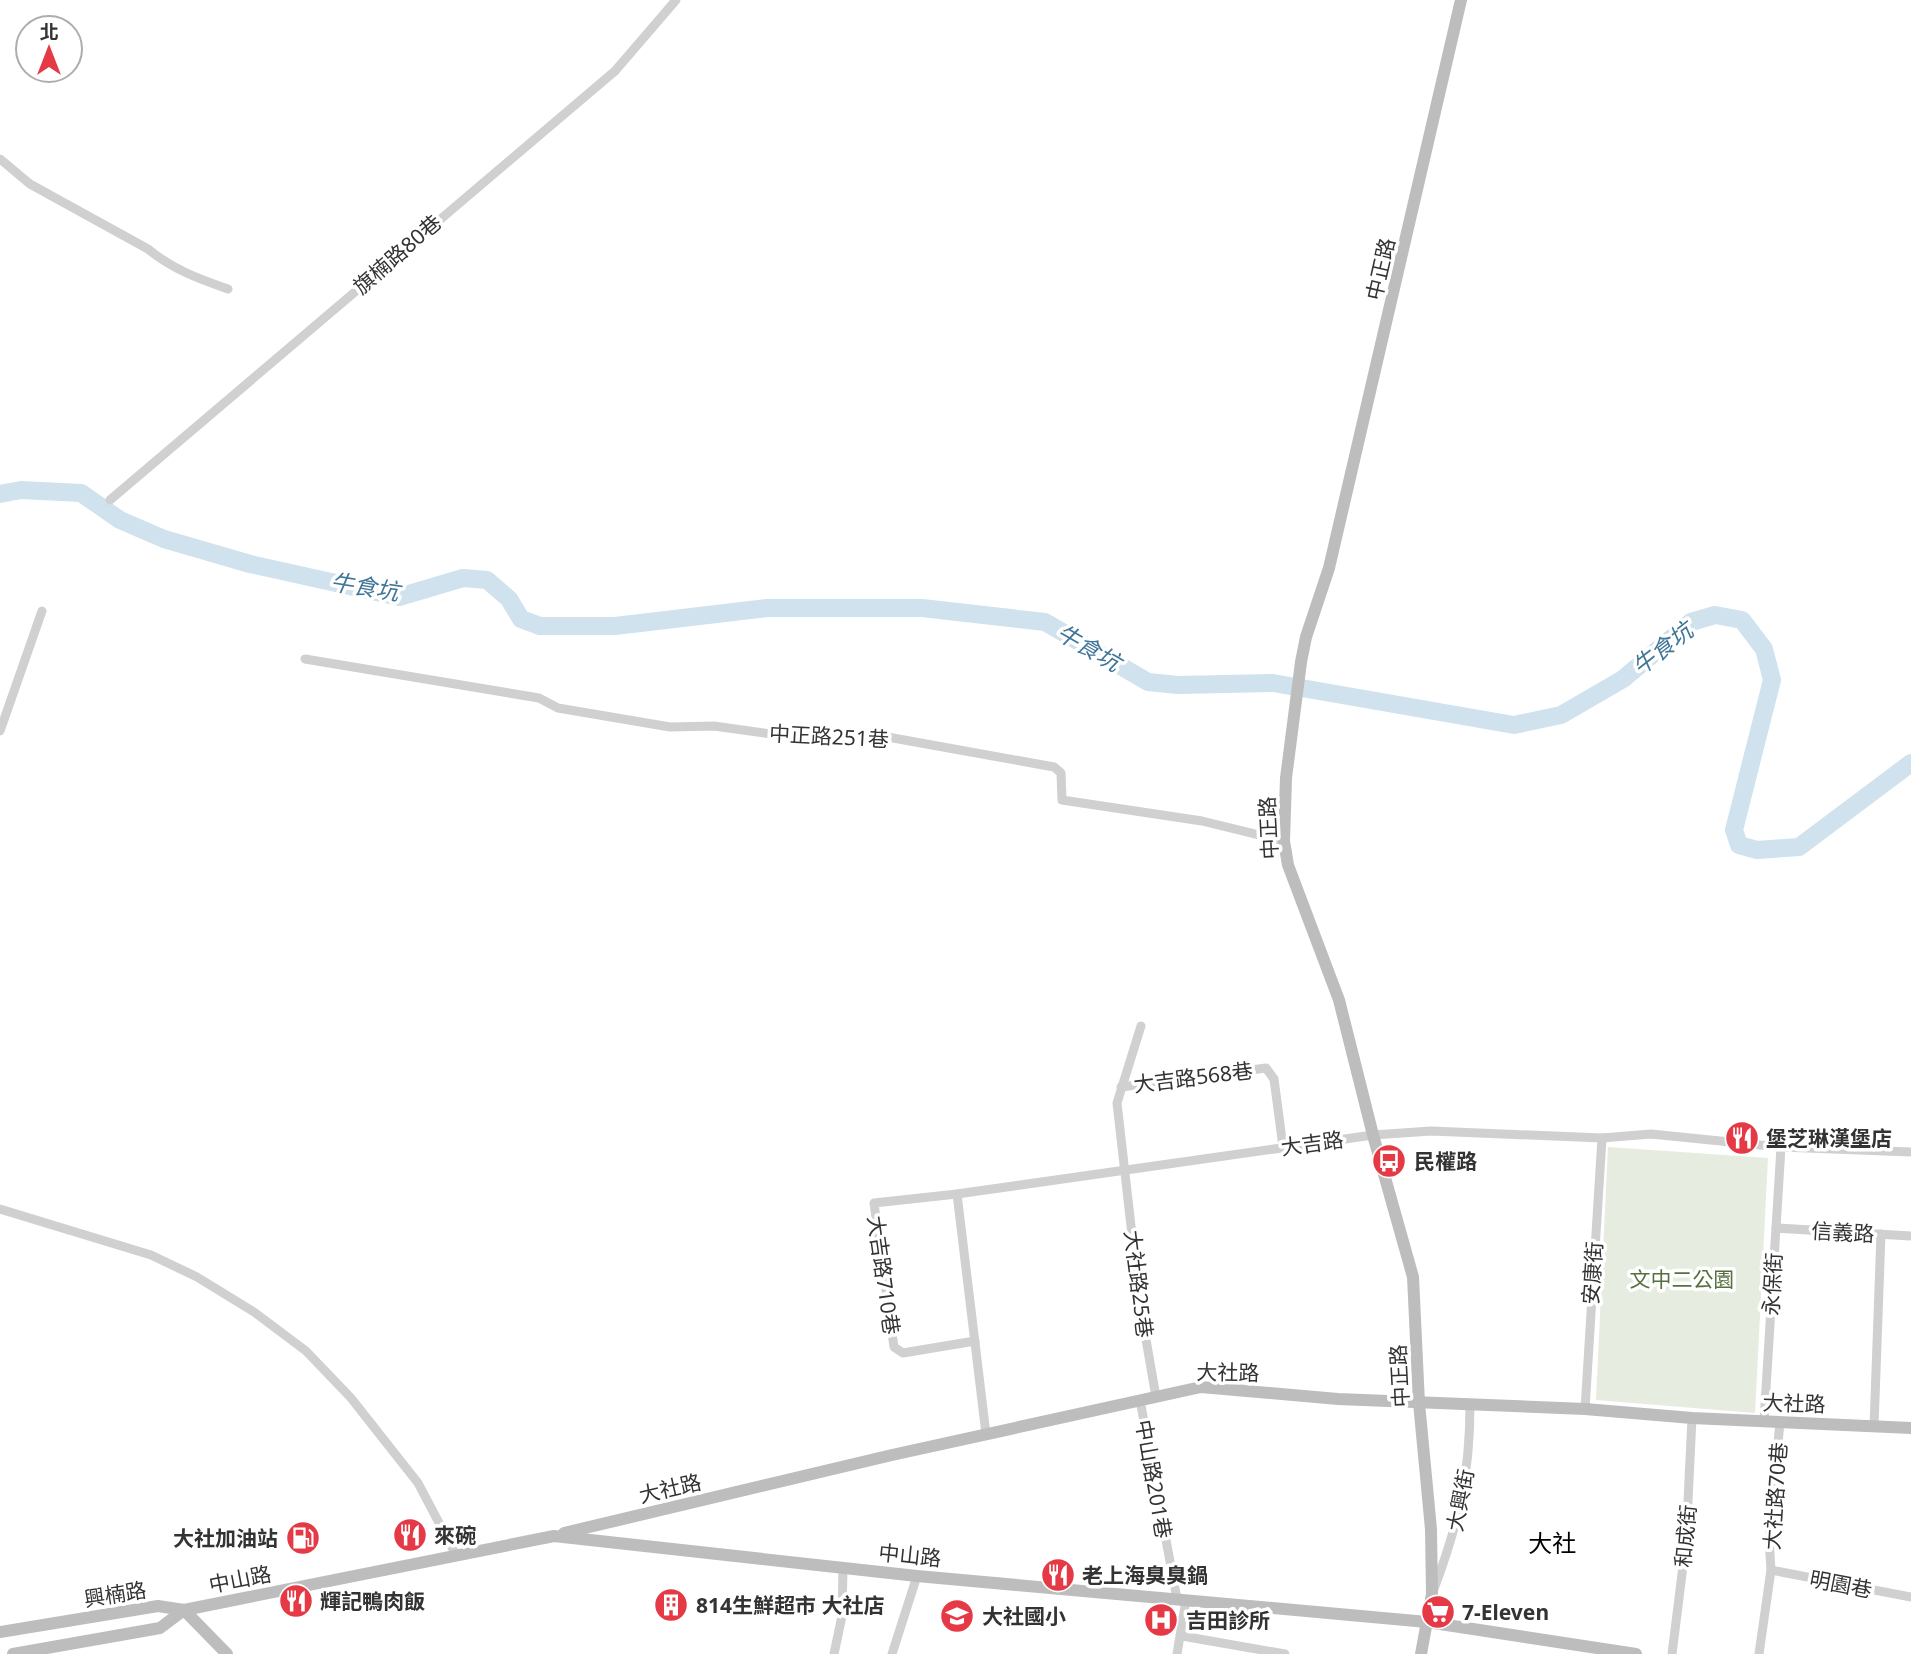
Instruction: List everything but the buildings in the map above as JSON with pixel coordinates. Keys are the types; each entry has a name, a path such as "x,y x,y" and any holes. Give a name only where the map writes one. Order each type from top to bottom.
{"street":[{"name":"旗楠路80巷","path":"110,500 615,71 676,0"},
{"name":"中正路","path":"1422,1654 1432,1594 1431,1529 1419,1403 1413,1277 1339,1000 1288,865 1284,841 1286,778 1306,637 1329,568 1461,0"},
{"path":"0,159 30,184 148,249 162,261 194,277 228,289"},
{"path":"0,731 42,611"},
{"name":"中正路251巷","path":"306,659 539,698 558,708 670,727 714,726 807,739 871,734 1054,767 1061,773 1062,800 1202,821 1284,841"},
{"name":"大社路25巷","path":"1141,1026 1118,1103 1140,1306 1156,1397"},
{"name":"大吉路568巷","path":"1121,1087 1266,1068 1274,1079 1283,1147"},
{"name":"大吉路","path":"957,1194 1373,1135 1431,1131 1602,1138 1651,1134 1689,1135 1781,1147 1911,1152"},
{"name":"安康街","path":"1585,1409 1602,1138"},
{"name":"永保街","path":"1764,1422 1781,1147"},
{"path":"957,1194 986,1434"},
{"name":"大吉路710巷","path":"957,1194 874,1203 894,1347 902,1353 975,1341"},
{"path":"0,1209 151,1255 197,1277 254,1312 306,1351 359,1407 418,1483 456,1555"},
{"name":"信義路","path":"1776,1228 1911,1236"},
{"path":"1874,1426 1881,1234"},
{"name":"大社路","path":"554,1536 986,1434 1201,1387 1419,1403 1585,1409 1764,1422 1911,1427"},
{"name":"中山路201巷","path":"1140,1400 1181,1600 1182,1636 1177,1654"},
{"name":"大興街","path":"1432,1594 1457,1526 1469,1450 1469,1404"},
{"name":"和成街","path":"1672,1654 1686,1542 1692,1418"},
{"name":"大社路70巷","path":"1759,1654 1771,1570 1769,1539 1780,1422"},
{"name":"中山路","path":"184,1610 554,1536 917,1576 1427,1622 1636,1654"},
{"path":"834,1654 842,1616 843,1568"},
{"name":"明園巷","path":"1771,1570 1911,1597"},
{"path":"892,1654 917,1576"},
{"name":"興楠路","path":"0,1632 158,1606 184,1610"},
{"path":"184,1610 227,1654"},
{"name":"興楠路","path":"19,1654 160,1628 184,1610"},
{"path":"1182,1636 1285,1654"}],"green space":[{"name":"文中二公園","path":"1608,1147 1768,1158 1755,1413 1596,1400"}],"waterway":[{"name":"牛食坑","path":"0,494 21,490 81,493 120,520 164,539 250,564 399,597 463,578 487,580 509,599 521,619 540,626 615,626 767,608 922,608 1045,622 1148,682 1178,685 1273,683 1514,725 1561,715 1623,679 1691,622 1715,615 1742,620 1764,649 1772,680 1734,830 1739,845 1757,850 1799,847 1911,763"}],"place":[{"name":"堡芝琳漢堡店","path":"1742,1138"},
{"name":"民權路","path":"1389,1161"},
{"name":"來碗","path":"410,1535"},
{"name":"大社加油站","path":"303,1538"},
{"name":"老上海臭臭鍋","path":"1058,1575"},
{"name":"輝記鴨肉飯","path":"296,1601"},
{"name":"814生鮮超市 大社店","path":"671,1605"},
{"name":"7-Eleven","path":"1438,1612"},
{"name":"大社國小","path":"957,1616"},
{"name":"吉田診所","path":"1161,1620"}],"district":[{"name":"大社","path":"1552,1542"}]}
